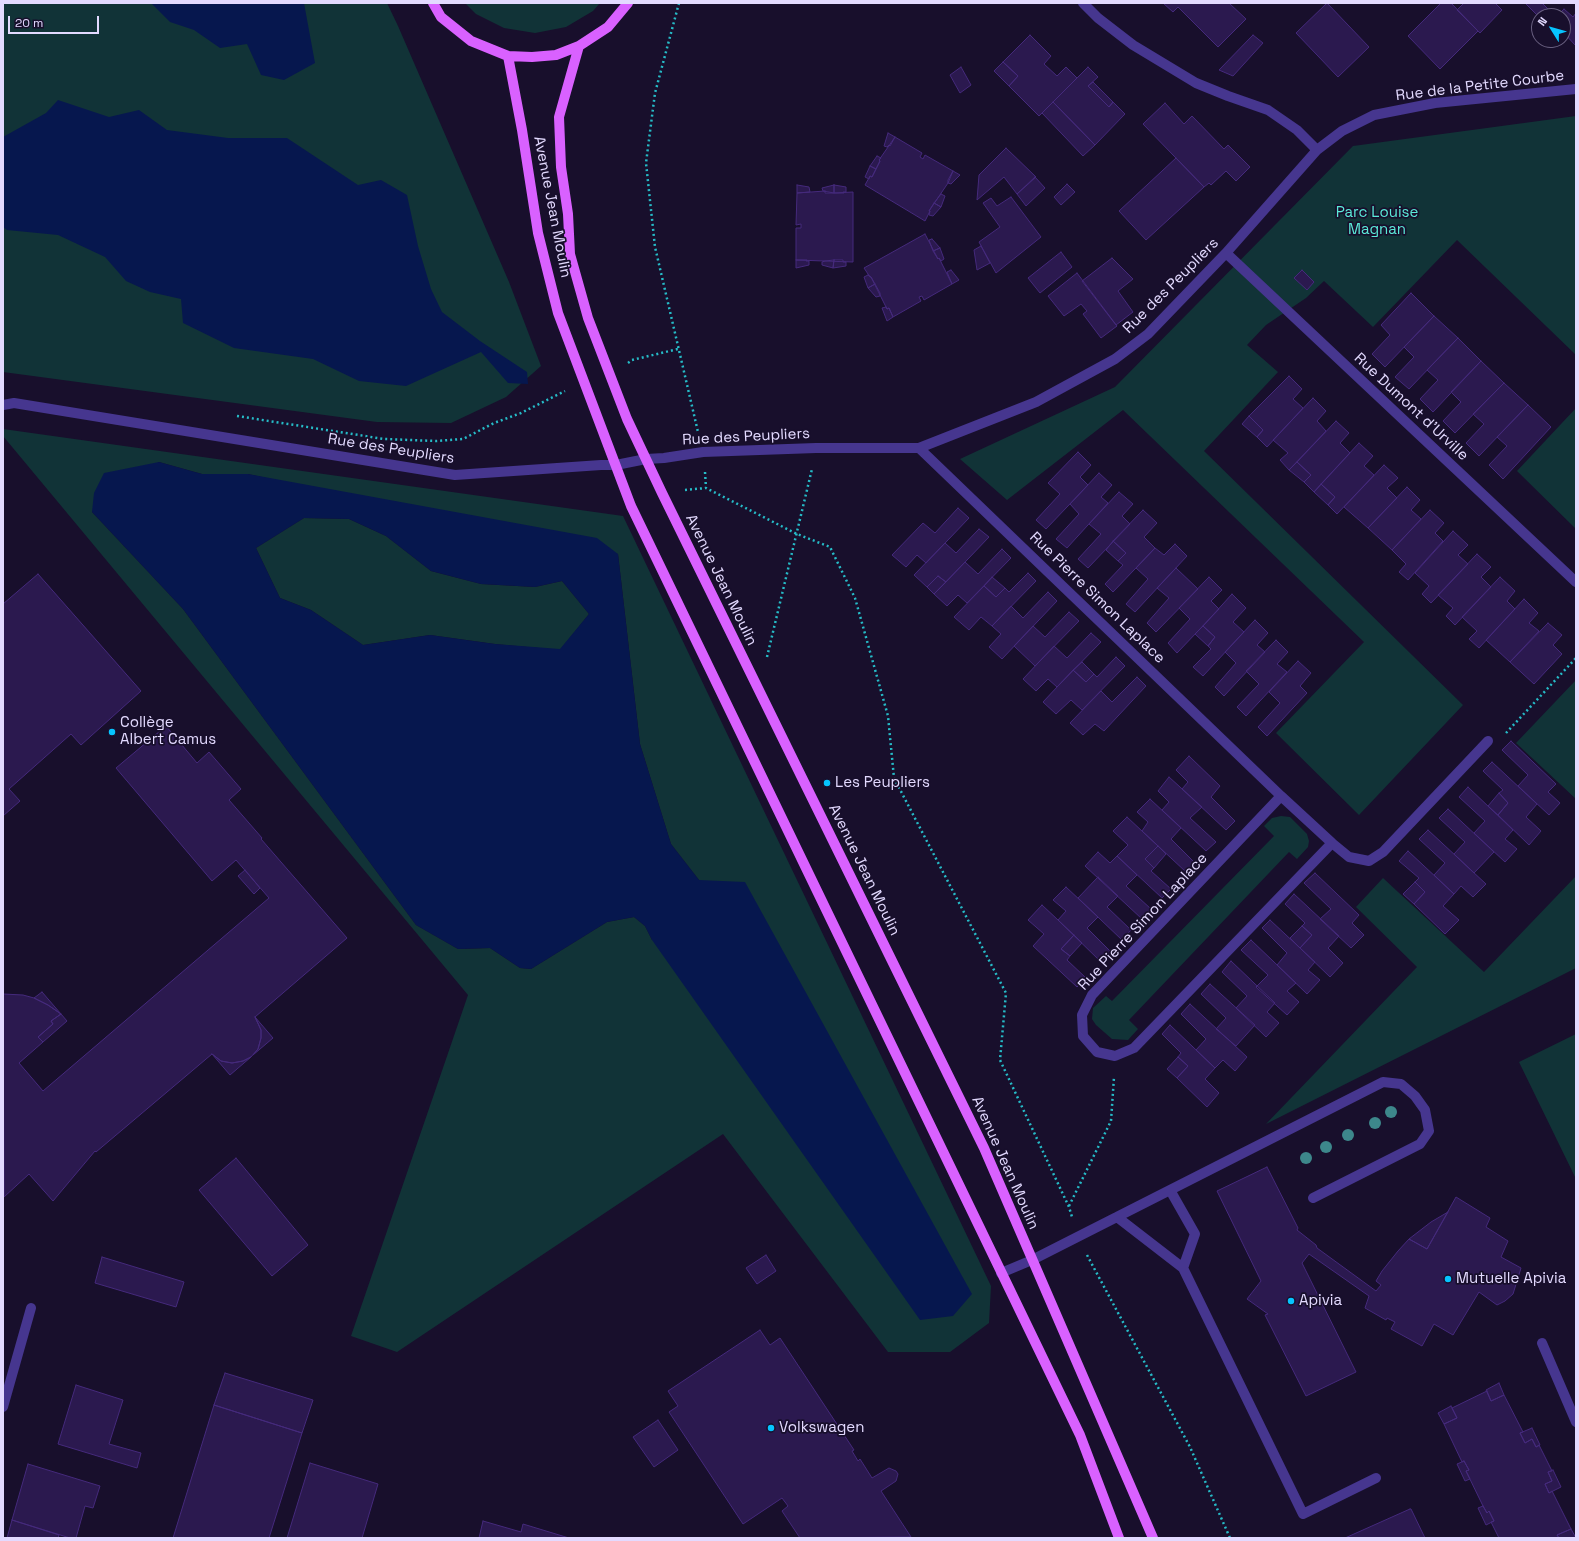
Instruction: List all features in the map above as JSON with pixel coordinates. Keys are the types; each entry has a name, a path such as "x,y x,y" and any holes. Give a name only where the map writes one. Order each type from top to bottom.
{"main road":[{"path":"433,3 441,17 471,41 508,56 532,57 556,55 579,46 608,27 628,3"},
{"name":"Avenue Jean Moulin","path":"579,46 560,117 561,167 568,214 570,254 588,318 646,460 984,1148 1153,1538"},
{"name":"Avenue Jean Moulin","path":"508,56 522,130 538,233 558,313 631,506 1080,1435 1119,1538"}],"street":[{"path":"1083,3 1098,18 1133,45 1196,83 1268,110 1297,130 1317,150"},
{"name":"Rue de la Petite Courbe","path":"1317,150 1342,131 1374,115 1435,103 1576,89"},
{"name":"Rue des Peupliers","path":"3,404 14,403 455,475 616,465 703,452 816,448 919,448 1036,402 1115,359 1148,334 1226,253 1317,150"},
{"name":"Rue Dumont d'Urville","path":"1226,253 1576,582"},
{"name":"Rue Pierre Simon Laplace","path":"919,448 1281,796 1092,995 1082,1015 1083,1036 1097,1052 1115,1056"},
{"path":"1281,796 1349,857 1369,861 1383,852 1488,741"},
{"path":"1115,1056 1134,1048 1332,842"},
{"path":"1001,1273 1032,1260 1383,1082 1401,1084 1415,1096 1425,1110 1429,1131 1420,1144 1313,1198"},
{"path":"1170,1190 1195,1234 1183,1268"},
{"path":"1117,1217 1183,1268 1303,1514 1376,1478"},
{"path":"3,1407 31,1308"},
{"path":"1542,1344 1576,1422"}],"path":[{"path":"679,3 655,94 646,163 655,247 703,452 706,488"},
{"path":"624,365 632,360 678,349"},
{"path":"237,416 384,439 436,441 463,439 494,423 530,409"},
{"path":"758,690 797,534 816,448"},
{"path":"662,493 706,488 797,534 830,547 855,598 888,716 894,778 1006,993 1000,1060 1069,1207 1077,1237 1190,1447 1230,1538"},
{"path":"1488,741 1503,736 1576,658"},
{"path":"1069,1207 1111,1121 1115,1056"}],"green space":[{"path":"3,3 387,3 509,282 541,366 506,397 451,423 377,422 3,372"},
{"path":"465,3 600,3 593,11 566,27 535,33 504,28 476,14"},
{"name":"Parc Louise Magnan","path":"1576,116 1576,355 1457,240 1373,327 1324,281 1306,298 1266,325 1247,345 1278,372 1204,451 1463,705 1359,815 1276,733 1364,642 1123,410 1007,500 960,459 1115,387 1353,146"},
{"path":"1576,408 1576,529 1517,471"},
{"path":"3,429 623,516 991,1286 989,1323 950,1352 888,1352 723,1134 397,1352 351,1336 468,995 3,436","holes":["159,462 202,474 248,474 618,554 640,744 671,844 699,880 652,940 645,926 634,917 607,922 531,969 520,968 490,948 458,949 416,925 183,609 92,512"]},
{"path":"304,518 349,519 386,536 431,571 481,584 535,587 562,581 589,614 560,650 495,644 430,635 363,645 311,610 280,598 256,548"},
{"path":"1576,680 1576,799 1516,743"},
{"path":"1281,816 1290,817 1307,834 1309,841 1308,847 1297,859 1289,852 1129,1020 1138,1029 1128,1040 1112,1039 1096,1025 1092,1019 1093,1008 1106,996 1112,1001 1274,836 1264,826 1272,818"},
{"path":"1576,876 1576,968 1266,1124 1417,967 1356,907 1383,878 1484,972"},
{"path":"1576,1034 1576,1179 1519,1062"}],"shaded area":[{"path":"151,3 304,3 315,63 284,80 261,75 247,44 220,48 194,30 170,22"},
{"path":"58,100 109,117 139,110 167,130 228,138 287,138 358,185 381,180 407,195 418,246 431,289 442,312 480,341 527,372 528,384 508,383 481,352 406,386 359,381 313,359 234,348 183,323 181,299 150,292 126,281 105,257 58,235 7,230 3,227 3,137 46,113"},
{"path":"159,462 202,474 248,474 597,538 618,554 640,744 671,844 699,880 745,882 972,1294 953,1316 920,1320 652,940 645,926 634,917 607,922 531,969 520,968 490,948 458,949 416,925 183,609 92,512 94,493 104,473","holes":["304,518 349,519 386,536 431,571 481,584 535,587 562,581 589,614 560,649 495,644 430,635 363,645 311,610 280,598 256,548"]}],"building":[{"path":"1163,3 1229,3 1246,19 1218,47 1178,7 1173,12"},
{"path":"1327,3 1369,47 1338,77 1296,33"},
{"path":"1441,3 1451,3 1478,31 1440,69 1408,36"},
{"path":"1464,3 1495,3 1502,10 1480,33 1457,10"},
{"path":"1525,3 1542,3 1547,8 1531,8"},
{"path":"1576,13 1576,46 1571,41 1571,15 1573,17"},
{"path":"1030,35 1051,56 1044,64 1057,76 1066,67 1077,78 1039,116 1009,86 1018,76 1003,62"},
{"path":"1253,35 1263,43 1233,76 1219,70"},
{"path":"1003,62 1018,76 1009,86 994,71"},
{"path":"961,67 971,85 960,93 950,75"},
{"path":"1088,67 1098,77 1088,86 1109,107 1113,102 1125,114 1095,145 1053,102"},
{"path":"1093,82 1113,102 1109,107 1088,86"},
{"path":"1053,102 1095,145 1083,156 1042,113"},
{"path":"1165,103 1184,124 1192,116 1224,149 1228,145 1250,167 1236,181 1226,171 1211,185 1209,183 1204,187 1143,124"},
{"path":"888,133 895,137 890,146 889,145 887,147 884,146"},
{"path":"895,137 922,153 920,157 923,159 925,155 953,171 948,183 929,211 925,221 865,185 870,176 872,177 880,161 879,160"},
{"path":"1006,148 1036,177 1017,194 1004,177 977,200 979,175"},
{"path":"877,156 881,158 876,169 870,166"},
{"path":"1176,158 1204,187 1146,240 1119,211"},
{"path":"870,166 876,169 872,177 870,176 869,179 865,177"},
{"path":"953,171 960,175 951,184 948,183 948,180"},
{"path":"1035,177 1045,188 1026,206 1017,194"},
{"path":"1067,184 1075,192 1061,205 1054,197"},
{"path":"797,185 809,187 810,192 797,193"},
{"path":"834,185 846,187 846,192 834,193"},
{"path":"834,185 834,193 823,191 822,188"},
{"path":"825,191 825,193 853,192 853,262 796,260 796,228 801,228 801,224 796,225 797,193"},
{"path":"941,194 945,196 941,207 934,203"},
{"path":"1011,197 1041,237 996,273 979,242 1000,227 983,203 991,198 997,206"},
{"path":"934,203 941,207 933,216 929,215 929,211"},
{"path":"925,234 952,284 924,300 922,296 919,297 921,301 893,317 889,308 887,309 871,277 864,268"},
{"path":"932,239 940,248 933,251 929,240"},
{"path":"981,246 990,263 977,270 974,250"},
{"path":"940,248 944,259 941,261 933,251"},
{"path":"1061,252 1072,267 1040,293 1028,278"},
{"path":"1112,258 1133,279 1118,291 1133,312 1116,325 1082,281"},
{"path":"796,260 807,260 806,261 809,261 809,265 796,268"},
{"path":"834,260 833,268 822,265 822,262"},
{"path":"834,260 843,260 843,262 846,262 846,266 833,268"},
{"path":"951,270 959,280 952,284 947,272"},
{"path":"1302,270 1314,282 1307,290 1294,278"},
{"path":"1077,273 1117,326 1101,338 1083,314 1087,311 1081,304 1064,316 1048,296"},
{"path":"868,275 875,284 868,288 864,277"},
{"path":"875,284 880,293 880,296 876,297 868,288"},
{"path":"1411,293 1434,316 1385,367 1372,354 1390,335 1381,325"},
{"path":"886,307 887,309 889,308 893,317 887,321 882,308"},
{"path":"1434,316 1458,338 1409,389 1395,377 1414,357 1404,347"},
{"path":"1458,338 1481,361 1433,412 1420,399 1438,380 1427,370"},
{"path":"1481,361 1504,383 1455,433 1443,421 1461,402 1451,392"},
{"path":"1289,376 1302,389 1293,399 1303,408 1267,447 1257,437 1263,430 1249,416"},
{"path":"1504,383 1528,405 1479,456 1466,443 1484,424 1473,414"},
{"path":"1313,398 1326,411 1317,421 1326,431 1289,470 1280,460 1288,453 1273,440"},
{"path":"1528,405 1551,427 1503,479 1489,465 1507,446 1497,437"},
{"path":"1249,416 1263,430 1257,437 1242,424"},
{"path":"1336,421 1349,433 1340,443 1350,453 1314,492 1304,482 1311,475 1297,462"},
{"path":"1359,443 1373,456 1364,466 1374,475 1337,514 1328,505 1335,497 1321,484"},
{"path":"1078,452 1091,465 1080,477 1088,485 1046,529 1036,520 1060,494 1048,483"},
{"path":"1297,462 1311,475 1304,482 1289,470"},
{"path":"1384,465 1398,478 1387,488 1397,498 1368,528 1344,507"},
{"path":"1099,473 1112,485 1101,497 1108,503 1067,548 1056,539 1079,514 1070,504"},
{"path":"1321,484 1335,497 1328,505 1314,492"},
{"path":"1407,487 1420,500 1411,510 1421,519 1392,550 1368,528"},
{"path":"1119,492 1133,504 1122,516 1130,524 1088,568 1078,559 1101,534 1089,524"},
{"path":"958,508 969,518 926,563 917,555 906,567 892,555 923,523 935,533"},
{"path":"1143,510 1157,523 1144,537 1155,548 1113,592 1105,584 1123,565 1118,561 1126,553 1113,541"},
{"path":"1430,510 1444,523 1435,533 1443,541 1408,580 1399,572 1406,564 1392,550"},
{"path":"979,529 989,537 946,582 938,576 927,587 914,575 945,543 956,553"},
{"path":"1453,531 1468,545 1458,555 1468,564 1431,603 1422,594 1429,586 1415,573"},
{"path":"1113,541 1126,553 1118,561 1106,550"},
{"path":"1175,544 1187,556 1135,612 1126,604 1148,579 1136,568 1155,548 1164,555"},
{"path":"1002,549 1011,558 967,603 958,595 947,606 934,594 965,562 978,574"},
{"path":"1477,554 1491,567 1481,577 1491,587 1455,625 1446,616 1453,608 1438,595"},
{"path":"1176,568 1198,589 1156,632 1147,623 1169,598 1157,588"},
{"path":"1028,573 1036,581 992,626 981,617 969,630 954,617 984,586 996,597 1005,588 1009,592"},
{"path":"38,574 141,691 81,745 71,734 9,789 20,801 3,816 3,604"},
{"path":"938,576 946,582 934,594 927,587"},
{"path":"992,577 1005,588 996,597 984,586"},
{"path":"1209,577 1222,590 1211,601 1219,609 1177,653 1168,643 1190,619 1179,608"},
{"path":"1500,577 1515,591 1507,601 1515,609 1479,648 1469,639 1477,631 1462,617"},
{"path":"1048,592 1057,601 1002,659 989,647 1001,634 992,626 1011,606 1023,618"},
{"path":"1232,594 1246,608 1233,622 1244,632 1203,676 1193,667 1211,649 1208,646 1215,637 1203,626"},
{"path":"1524,599 1538,613 1529,623 1539,631 1510,662 1486,640"},
{"path":"1069,612 1079,621 1035,666 1014,646 1033,626 1045,637"},
{"path":"1255,620 1268,633 1257,645 1265,652 1224,696 1215,687 1236,663 1225,652"},
{"path":"1548,623 1562,635 1553,645 1562,654 1534,684 1510,662"},
{"path":"1203,626 1215,637 1208,646 1195,634"},
{"path":"1091,633 1101,642 1057,687 1048,679 1036,691 1023,679 1054,646 1067,658"},
{"path":"1276,640 1288,652 1277,664 1287,672 1246,716 1237,707 1259,684 1246,671"},
{"path":"1116,657 1125,666 1082,710 1071,700 1056,714 1043,702 1073,670 1086,682 1094,674 1097,677"},
{"path":"1298,661 1311,673 1300,686 1307,693 1267,736 1258,727 1280,703 1269,692"},
{"path":"1082,662 1094,674 1086,682 1073,670"},
{"path":"1137,677 1146,686 1104,731 1095,724 1083,735 1070,723 1101,691 1112,702"},
{"path":"166,726 197,763 209,752 241,789 229,800 347,938 255,1017 261,1030 261,1038 258,1049 251,1057 243,1061 232,1063 221,1061 212,1054 96,1152 95,1151 53,1201 29,1174 4,1197 3,994 23,995 34,998 61,1014 51,1021 53,1024 38,1037 43,1042 19,1063 43,1091 269,898 236,860 212,881 116,768"},
{"path":"1511,741 1556,784 1548,792 1560,803 1549,815 1518,786 1528,775 1502,750"},
{"path":"1189,756 1220,786 1211,797 1235,821 1226,830 1182,789 1188,782 1176,770"},
{"path":"1492,762 1537,804 1526,817 1541,831 1529,845 1498,815 1508,803 1499,793 1503,790 1483,771"},
{"path":"1169,777 1202,807 1190,818 1216,842 1206,851 1162,810 1169,802 1158,791"},
{"path":"1468,787 1513,830 1505,839 1517,849 1505,862 1474,833 1485,821 1459,797"},
{"path":"1499,793 1508,803 1498,815 1488,806"},
{"path":"1150,799 1181,828 1171,839 1195,863 1186,872 1142,831 1148,822 1137,812"},
{"path":"1448,809 1494,852 1474,873 1454,854 1465,842 1439,818"},
{"path":"1127,817 1158,846 1145,859 1154,868 1151,871 1171,889 1162,898 1117,856 1128,845 1113,831"},
{"path":"1428,830 1486,884 1473,897 1461,886 1454,894 1434,875 1445,863 1419,839"},
{"path":"1158,846 1166,854 1154,868 1145,859"},
{"path":"1408,851 1454,894 1443,906 1459,920 1445,934 1414,904 1425,892 1415,882 1419,878 1399,861"},
{"path":"1098,852 1110,863 1117,856 1137,875 1126,886 1151,909 1142,919 1085,866"},
{"path":"245,870 260,888 254,894 238,876"},
{"path":"1315,873 1359,915 1352,923 1364,935 1351,948 1320,919 1331,909 1304,883"},
{"path":"1098,877 1118,896 1107,907 1131,930 1122,940 1078,898"},
{"path":"1415,882 1425,892 1414,904 1403,894"},
{"path":"1066,887 1098,917 1087,928 1111,952 1101,962 1058,920 1066,911 1053,900"},
{"path":"1294,894 1339,936 1328,948 1343,963 1330,977 1300,948 1312,935 1302,926 1305,923 1285,904"},
{"path":"1042,905 1074,935 1061,949 1070,956 1067,960 1086,978 1077,987 1033,946 1044,934 1028,920"},
{"path":"1270,920 1315,962 1308,970 1320,980 1307,994 1277,965 1287,953 1262,928"},
{"path":"1302,926 1312,935 1300,948 1290,938"},
{"path":"1074,935 1082,943 1070,956 1061,949"},
{"path":"1251,940 1296,983 1287,991 1299,1002 1287,1015 1256,987 1268,975 1241,950"},
{"path":"1231,961 1275,1003 1267,1012 1279,1023 1266,1037 1236,1008 1247,996 1222,972"},
{"path":"1210,984 1255,1025 1236,1046 1216,1029 1226,1018 1201,994"},
{"path":"42,992 61,1014 34,998"},
{"path":"1190,1004 1247,1057 1235,1071 1223,1060 1215,1068 1196,1050 1206,1039 1181,1014"},
{"path":"61,1014 67,1021 43,1042 38,1037 53,1024 51,1021"},
{"path":"255,1017 273,1038 253,1055 258,1049 261,1038 261,1030"},
{"path":"1170,1025 1215,1068 1205,1079 1219,1093 1207,1107 1177,1078 1188,1066 1178,1057 1181,1053 1162,1034"},
{"path":"212,1054 221,1061 232,1063 243,1061 251,1057 230,1075"},
{"path":"1178,1057 1188,1066 1177,1078 1167,1069"},
{"path":"236,1158 308,1245 272,1276 199,1190"},
{"name":"Mutuelle Apivia","path":"1267,1167 1298,1228 1297,1230 1316,1245 1317,1248 1376,1291 1381,1285 1376,1281 1382,1271 1409,1239 1427,1249 1456,1197 1490,1218 1486,1227 1508,1241 1501,1257 1521,1268 1513,1294 1505,1301 1497,1305 1479,1292 1453,1335 1434,1324 1422,1346 1391,1329 1395,1322 1387,1318 1386,1320 1365,1308 1369,1296 1309,1254 1302,1263 1356,1372 1306,1396 1265,1315 1268,1314 1247,1299 1261,1281 1217,1191"},
{"path":"1448,1212 1427,1249 1409,1239 1431,1222"},
{"path":"766,1255 776,1271 757,1284 746,1268"},
{"path":"102,1257 184,1282 176,1307 95,1283"},
{"path":"760,1330 770,1345 780,1338 854,1450 852,1451 858,1461 860,1459 872,1478 889,1468 896,1471 898,1474 896,1481 881,1491 911,1537 800,1538 782,1511 788,1506 782,1498 743,1524 669,1412 678,1406 668,1391"},
{"path":"225,1373 313,1400 302,1433 214,1405"},
{"path":"1499,1383 1504,1395 1491,1401 1486,1390"},
{"path":"76,1385 123,1400 109,1444 141,1453 137,1468 58,1444"},
{"path":"1487,1391 1491,1401 1504,1395 1523,1432 1520,1433 1525,1443 1532,1439 1536,1447 1539,1445 1552,1471 1548,1472 1552,1481 1545,1484 1549,1493 1552,1491 1571,1529 1557,1535 1559,1538 1499,1538 1491,1522 1494,1521 1489,1511 1487,1513 1483,1506 1466,1471 1469,1470 1464,1461 1462,1462 1444,1424 1457,1418 1452,1408"},
{"path":"214,1405 302,1433 269,1538 173,1538"},
{"path":"1451,1406 1457,1418 1444,1424 1438,1413"},
{"path":"658,1420 678,1450 654,1467 633,1437"},
{"path":"1532,1428 1540,1445 1536,1447 1532,1439 1525,1443 1520,1433"},
{"path":"1464,1461 1469,1470 1466,1471 1470,1479 1465,1481 1457,1464"},
{"path":"310,1463 378,1484 362,1538 287,1538"},
{"path":"28,1464 100,1486 93,1508 85,1506 76,1538 70,1538 12,1520"},
{"path":"1553,1470 1561,1487 1549,1493 1545,1484 1552,1481 1548,1472"},
{"path":"1483,1506 1487,1513 1489,1511 1494,1521 1486,1525 1478,1508"},
{"path":"1410,1509 1425,1538 1345,1538"},
{"path":"12,1520 59,1535 58,1538 7,1538"},
{"path":"483,1521 521,1532 523,1524 569,1538 479,1538"},
{"path":"1571,1529 1576,1538 1559,1538 1557,1535"}],"place":[{"name":"Collège Albert Camus","path":"112,732"},
{"name":"Les Peupliers","path":"827,783"},
{"name":"Mutuelle Apivia","path":"1448,1279"},
{"name":"Apivia","path":"1291,1301"},
{"name":"Volkswagen","path":"771,1428"}]}
